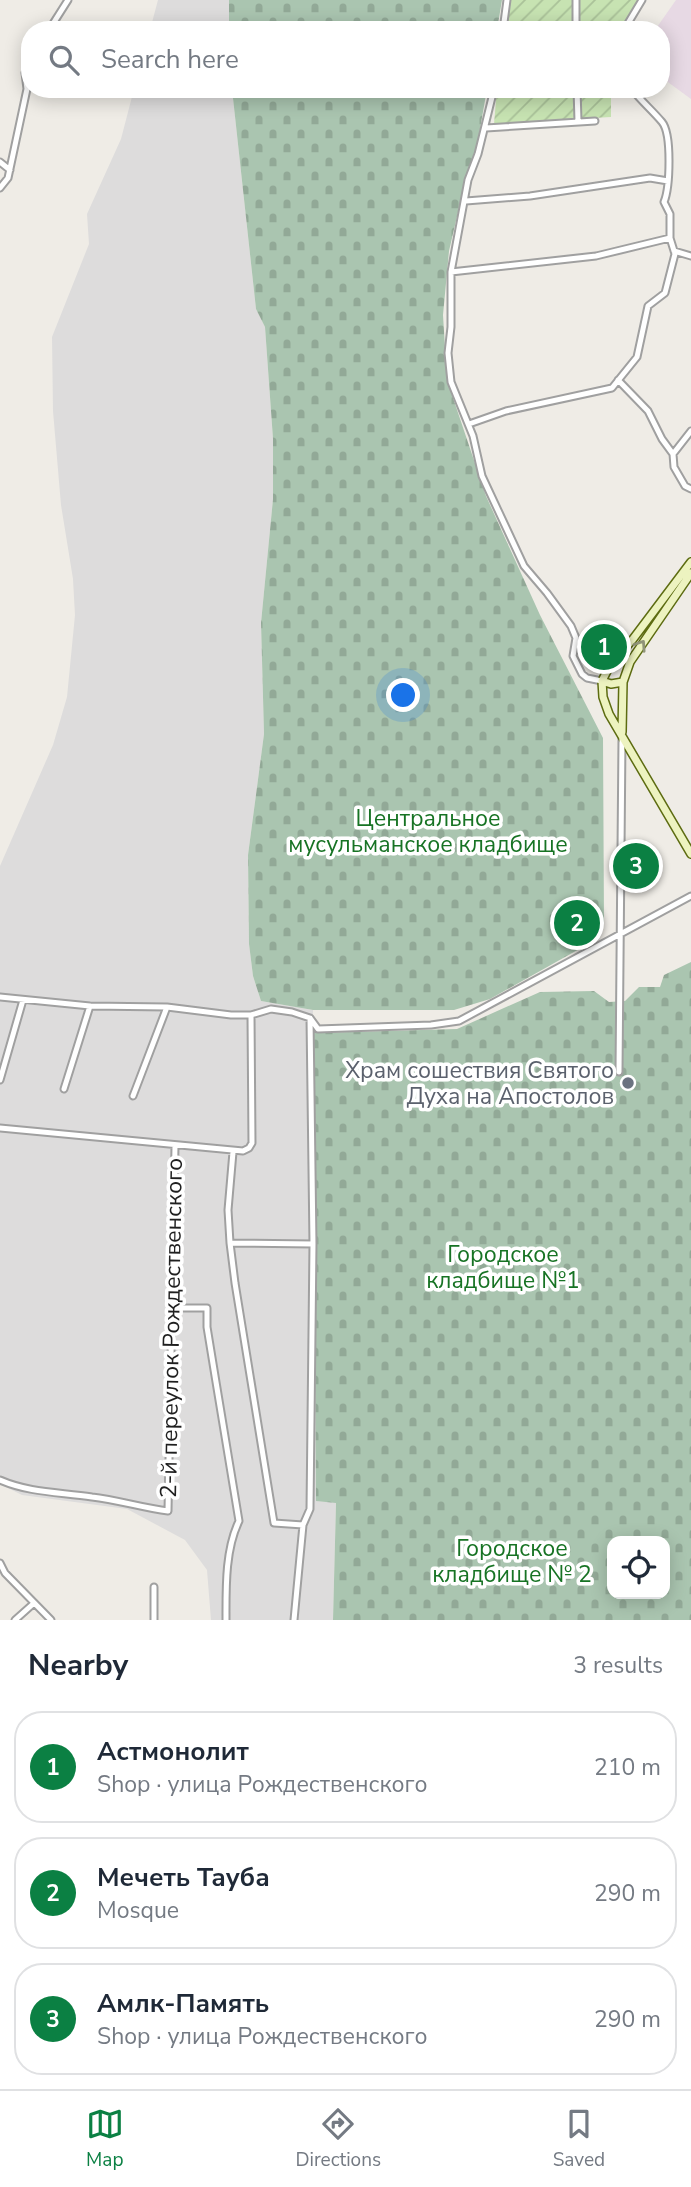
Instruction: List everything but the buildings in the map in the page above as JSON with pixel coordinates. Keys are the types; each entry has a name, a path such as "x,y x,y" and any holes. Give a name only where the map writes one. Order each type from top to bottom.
{"main road":[{"path":"691,562 609,667 602,681 603,697 609,713 691,854"},
{"path":"622,733 622,682 629,662 691,573"},
{"path":"609,667 623,668 625,674"},
{"path":"602,681 611,684 622,682"}],"street":[{"path":"55,21 68,0"},
{"path":"504,21 507,0"},
{"path":"576,0 576,21"},
{"path":"629,21 642,0"},
{"path":"0,188 8,178 25,98"},
{"path":"492,98 486,128 468,180 451,272 451,382 469,424 482,476 524,566 571,626 576,638 573,656 582,674 587,678 602,681"},
{"path":"577,98 578,121"},
{"path":"469,424 506,411 612,388 637,357 648,306 665,293 674,251 670,238 670,214 664,202 669,189 670,161 664,124 638,98"},
{"path":"486,128 595,121"},
{"path":"0,162 10,170"},
{"path":"466,201 592,188 650,177 668,181"},
{"path":"451,272 596,256 670,238"},
{"path":"674,251 691,256"},
{"path":"618,380 648,411 673,454 674,467 685,486 691,489"},
{"path":"673,454 691,431"},
{"path":"620,1072 622,733"},
{"path":"0,998 90,1006 167,1007 251,1015 271,1009 310,1018 318,1029 431,1025 459,1021 691,896"},
{"path":"0,1080 23,1000"},
{"path":"64,1089 90,1006"},
{"path":"133,1096 167,1007"},
{"path":"0,1128 233,1152 249,1149 252,1143 251,1015"},
{"path":"294,1620 303,1525 310,1509 313,1244 310,1018"},
{"name":"2-й переулок Рождественского","path":"0,1480 17,1488 41,1493 92,1497 168,1511 175,1146"},
{"path":"233,1152 228,1210 234,1283 274,1523 303,1525"},
{"path":"230,1243 313,1244"},
{"path":"172,1308 207,1308 207,1327 240,1521 232,1536 226,1587 226,1620"},
{"path":"0,1563 2,1575 51,1620"},
{"path":"154,1587 154,1620"},
{"path":"15,1620 33,1604"}],"shaded area":[{"path":"158,0 229,0 229,21 152,21"},
{"path":"676,0 691,0 691,99 670,84 670,21 661,21"},
{"path":"132,98 233,98 256,309 265,327 273,439 273,499 261,623 264,734 248,855 249,944 253,976 261,1001 313,1010 316,1501 336,1502 333,1620 211,1620 207,1570 185,1540 127,1509 22,1495 0,1484 0,866 53,745 67,697 75,615 73,579 61,505 53,411 52,337 89,244 87,214 121,139"}],"green space":[{"path":"229,0 502,0 498,21 229,21"},
{"path":"509,0 639,0 626,21 507,21"},
{"name":"Центральное мусульманское кладбище","path":"233,98 485,98 476,152 467,173 449,251 443,315 447,380 486,496 540,615 603,738 604,922 581,948 490,999 454,1010 313,1010 261,1001 253,976 249,944 248,855 264,734 261,623 273,499 273,439 265,327 256,309"},
{"path":"496,98 611,98 611,117 494,124"},
{"name":"Городское кладбище №1","path":"691,962 691,1620 333,1620 336,1503 316,1501 313,1033 457,1029 540,992 594,991 609,1002 625,1001 639,987 660,987 664,975"}],"place":[{"name":"Астмонолит","path":"604,647"},
{"name":"Амлк-Память","path":"636,866"},
{"name":"Мечеть Тауба","path":"577,923"},
{"name":"Храм сошествия Святого Духа на Апостолов","path":"628,1083"}],"park label":[{"name":"Городское кладбище № 2","path":"512,1561"}]}
